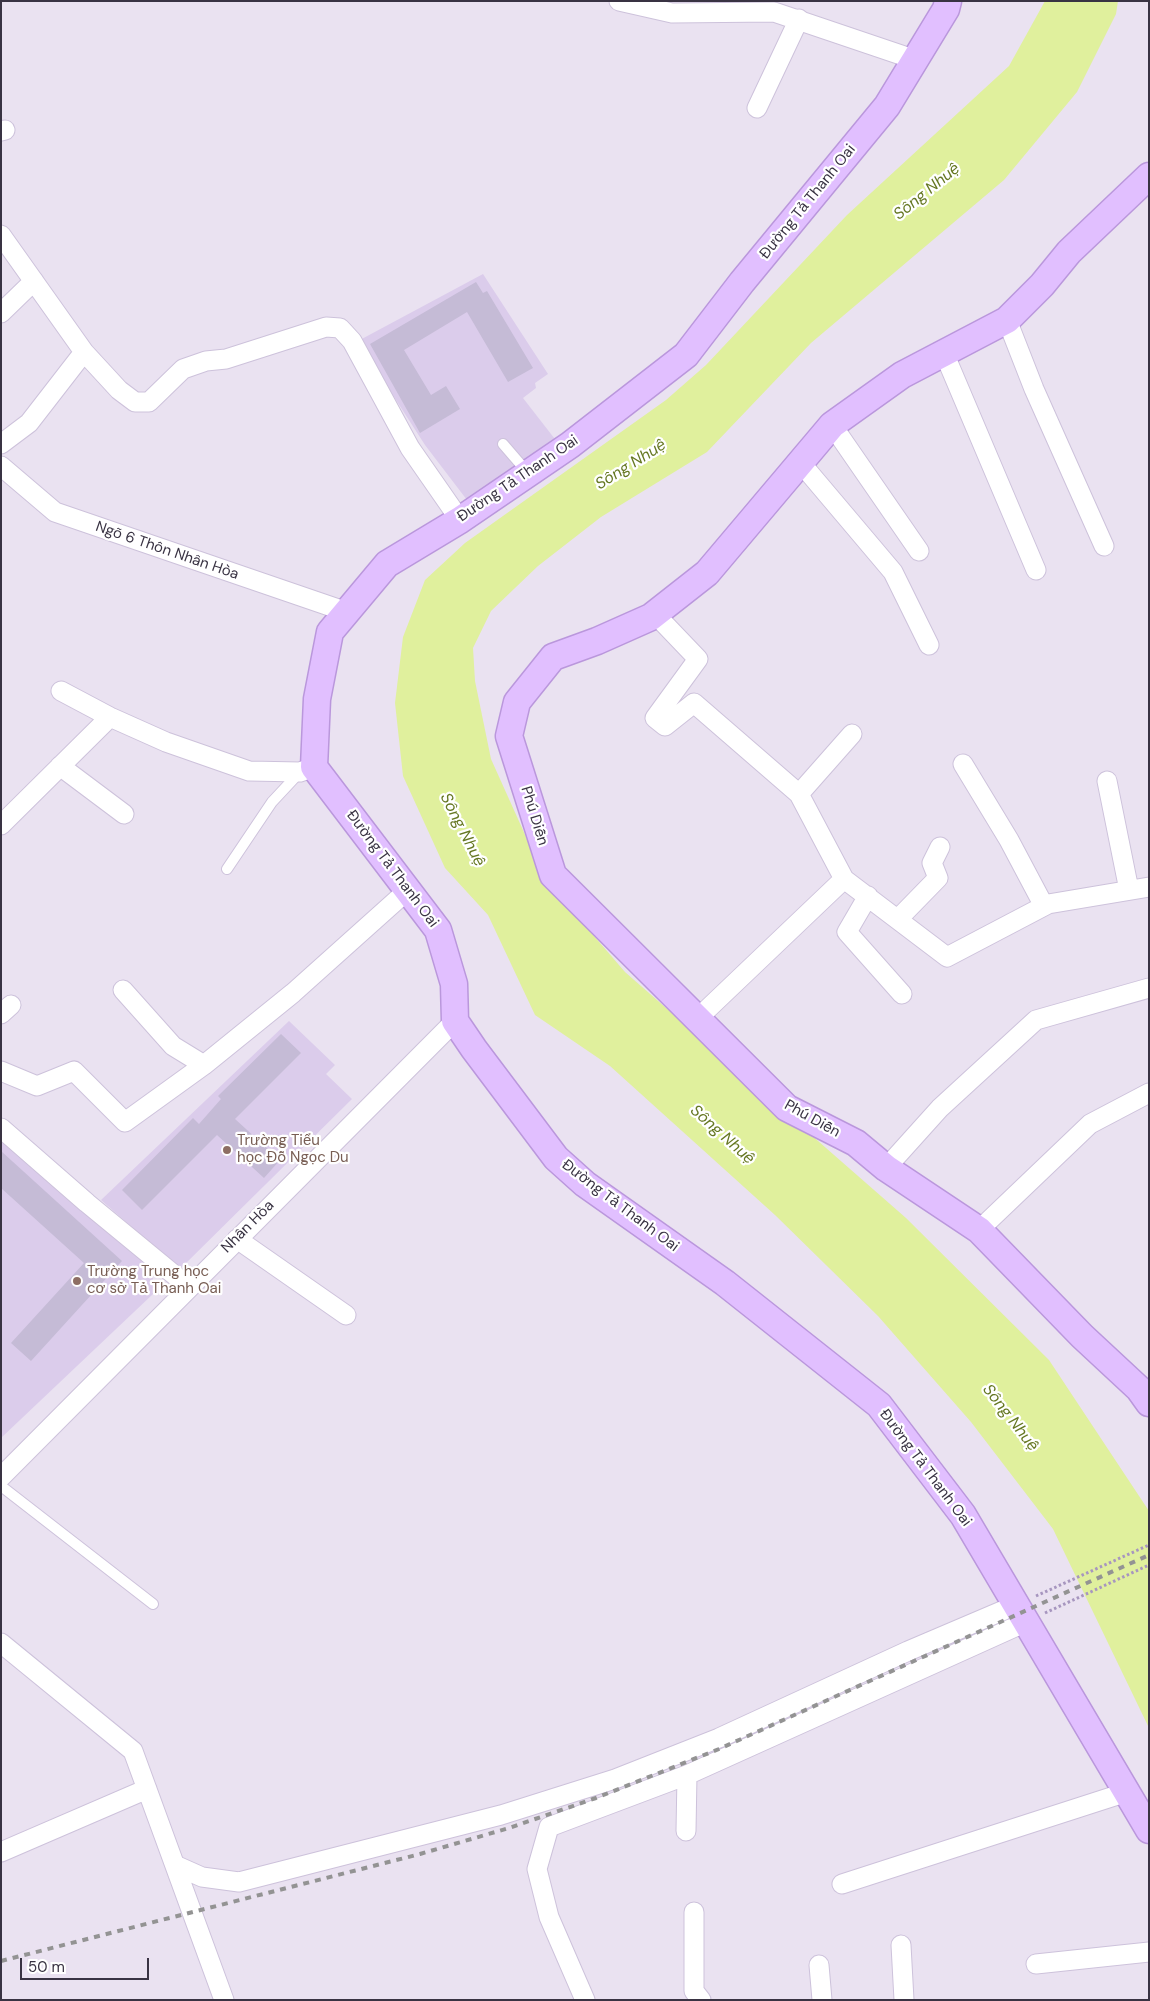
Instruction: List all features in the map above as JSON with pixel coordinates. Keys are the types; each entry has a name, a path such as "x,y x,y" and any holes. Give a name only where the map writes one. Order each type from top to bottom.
{"street":[{"path":"619,1 672,13 774,12 916,60"},
{"name":"Đường Tả Thanh Oai","path":"948,1 946,9 887,106 742,282 686,355 570,445 460,520 387,564 330,632 317,699 307,770 408,890 438,930 454,984 455,1021 556,1158 585,1184 725,1283 879,1405 963,1514 1030,1609 1149,1830"},
{"path":"757,108 799,19"},
{"path":"1149,176 1069,252 1042,285 1007,320 902,375 832,425 707,573 655,614 698,660 655,718 665,726 694,703 799,794 844,879 947,957 1044,906 1149,887"},
{"path":"1,235 84,352 119,390 136,402 145,404 152,400 183,369 206,361 226,358 326,327 340,328 352,341 410,448 460,520"},
{"path":"1,313 34,281"},
{"path":"1007,320 1034,389 1104,546"},
{"path":"1,444 29,423 84,352"},
{"path":"944,353 1036,570"},
{"path":"832,425 919,551"},
{"path":"800,462 892,572 929,645"},
{"name":"Ngõ 6 Thôn Nhân Hòa","path":"1,466 55,512 347,612"},
{"name":"Phú Diễn","path":"655,614 597,641 553,657 517,702 509,736 553,875 696,1020 787,1108 856,1142 886,1168 979,1230 1082,1336 1145,1392"},
{"path":"61,692 110,717 166,742 249,771 307,770"},
{"path":"3,818 110,717"},
{"path":"799,794 852,734"},
{"path":"963,764 1009,840 1044,906"},
{"path":"60,766 124,814"},
{"path":"1107,781 1129,890"},
{"path":"898,919 938,878 932,862 940,847"},
{"path":"696,1020 844,879"},
{"path":"1,1071 37,1086 74,1071 125,1122 204,1066 293,993 408,890"},
{"path":"868,896 847,932 902,994"},
{"path":"886,1168 940,1108 1036,1020 1149,988"},
{"path":"123,990 173,1046 204,1066"},
{"name":"Nhân Hòa","path":"1,1477 455,1021"},
{"path":"979,1230 1090,1124 1149,1092"},
{"path":"1,1128 87,1203 189,1287"},
{"path":"237,1239 346,1316"},
{"path":"585,2000 550,1917 537,1869 549,1827 687,1775 1030,1609"},
{"path":"175,1864 202,1877 239,1882 501,1815 615,1779 674,1757 908,1651 1030,1609"},
{"path":"1,1643 133,1751 224,2000"},
{"path":"686,1830 687,1775"},
{"path":"1,1852 147,1788"},
{"path":"842,1884 1127,1792"},
{"path":"694,1912 694,1991 701,2000"},
{"path":"901,1945 904,2000"},
{"path":"1036,1964 1149,1952"},
{"path":"819,1965 822,2000"}],"lane":[{"path":"503,444 528,473"},
{"path":"227,869 272,802 307,770"},
{"path":"1,1486 153,1604"}],"path":[{"path":"1030,1609 1149,1545"},
{"path":"1030,1609 1149,1565"}],"shaded area":[{"path":"483,274 548,374 535,383 536,388 523,398 558,443 467,500 425,445 358,341"},
{"name":"Trường Tiểu học Đỗ Ngọc Du","path":"289,1021 335,1065 326,1074 352,1099 180,1269 101,1200"},
{"name":"Trường Trung học cơ sở Tả Thanh Oai","path":"1,1136 153,1268 153,1294 1,1438"}],"water":[{"name":"Sông Nhuệ","path":"1045,1 1118,1 1116,14 1077,92 1004,180 811,343 707,452 601,517 538,566 491,611 473,648 475,681 491,759 545,879 625,972 906,1218 1049,1360 1149,1511 1149,1728 1053,1529 971,1422 878,1316 775,1215 610,1066 535,1015 488,915 445,868 403,776 395,703 403,637 425,580 465,543 666,400 706,365 847,215 1009,66"}],"building":[{"path":"476,282 483,293 487,291 533,368 508,382 467,312 404,350 431,395 446,386 460,409 420,433 370,344"},
{"path":"281,1034 301,1053 235,1119 280,1160 264,1178 217,1135 142,1210 122,1190 193,1118 199,1124 221,1099 218,1096"},
{"path":"1,1151 122,1261 31,1361 11,1343 84,1263 1,1188"}],"railway":[{"path":"1,1961 420,1854 509,1828 596,1798 719,1749 1149,1555"}],"place":[{"name":"Trường Tiểu học Đỗ Ngọc Du","path":"227,1150"},
{"name":"Trường Trung học cơ sở Tả Thanh Oai","path":"77,1281"}]}
